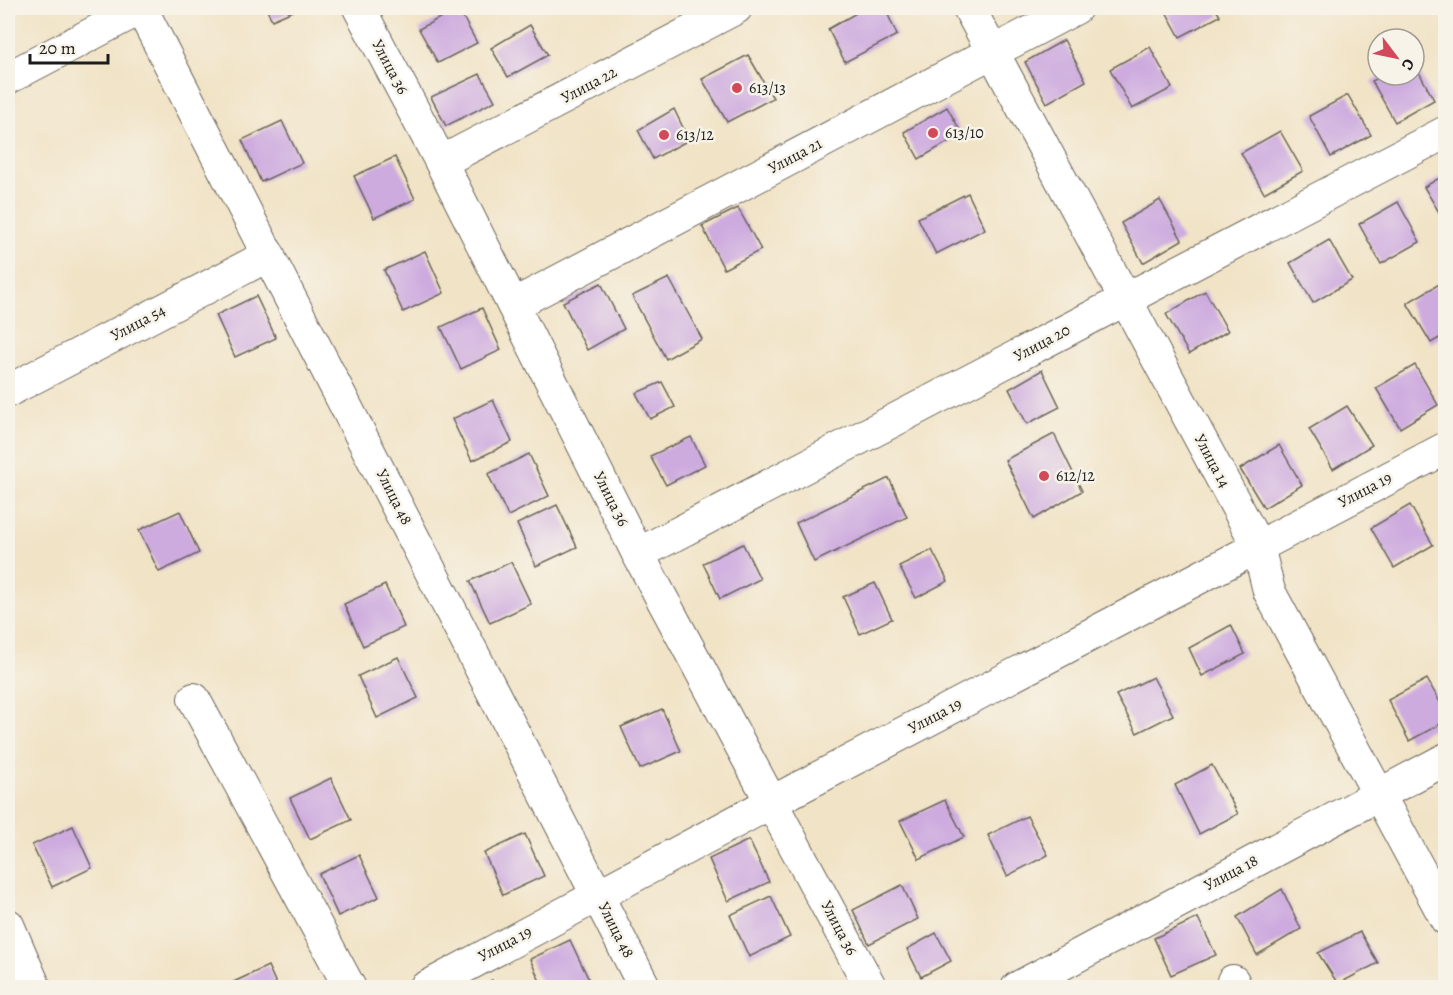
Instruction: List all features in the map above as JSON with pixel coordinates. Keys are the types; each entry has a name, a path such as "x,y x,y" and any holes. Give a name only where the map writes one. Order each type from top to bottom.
{"street":[{"path":"8,78 141,8"},
{"name":"Улица 48","path":"141,8 645,987"},
{"name":"Улица 36","path":"359,8 441,162 638,554 871,987"},
{"name":"Улица 22","path":"441,162 736,8"},
{"name":"Улица 14","path":"969,8 1258,546 1269,591 1446,919"},
{"name":"Улица 21","path":"513,305 1076,8"},
{"name":"Улица 20","path":"638,554 1446,132"},
{"name":"Улица 54","path":"8,391 269,255"},
{"name":"Улица 19","path":"425,987 1446,448"},
{"path":"194,699 350,987"},
{"name":"Улица 18","path":"1017,987 1446,759"},
{"path":"8,925 35,987"}],"building":[{"path":"266,8 300,8 272,20"},
{"path":"458,8 477,43 438,63 419,29"},
{"path":"865,8 885,8 897,35 845,62 828,29"},
{"path":"1164,8 1215,8 1220,16 1180,37"},
{"path":"530,25 548,55 508,77 491,48"},
{"path":"1064,40 1086,81 1047,103 1025,62"},
{"path":"1150,47 1172,88 1132,109 1110,69"},
{"name":"613/13","path":"748,55 773,98 727,122 702,79"},
{"path":"480,74 495,101 446,126 431,97"},
{"path":"1426,85 1434,100 1395,122 1375,87"},
{"path":"1348,95 1371,135 1331,157 1309,116"},
{"name":"613/10","path":"947,107 962,134 919,159 904,132"},
{"name":"613/12","path":"674,109 689,140 653,159 638,130"},
{"path":"282,121 302,163 261,182 242,140"},
{"path":"1280,131 1303,171 1264,193 1241,153"},
{"path":"395,157 415,199 374,218 354,176"},
{"path":"1446,174 1446,224 1424,187"},
{"path":"968,193 985,229 936,254 918,218"},
{"path":"1160,200 1182,240 1143,263 1121,223"},
{"path":"1398,202 1420,242 1381,264 1359,224"},
{"path":"738,208 761,250 724,269 702,226"},
{"path":"1329,240 1352,280 1313,303 1290,263"},
{"path":"425,251 444,293 403,312 384,270"},
{"path":"669,278 702,339 666,359 632,296"},
{"path":"1446,280 1446,334 1431,343 1407,303"},
{"path":"601,283 624,329 587,350 563,302"},
{"path":"1205,291 1228,331 1189,354 1166,314"},
{"path":"256,296 276,338 235,357 216,315"},
{"path":"482,308 501,350 461,369 441,327"},
{"path":"1415,365 1438,405 1400,428 1376,388"},
{"path":"1042,370 1060,407 1027,424 1009,389"},
{"path":"662,382 675,407 650,419 636,393"},
{"path":"493,400 512,442 472,461 452,419"},
{"path":"1347,406 1372,445 1333,469 1309,429"},
{"name":"612/12","path":"1054,434 1082,491 1034,519 1005,460"},
{"path":"691,437 705,465 666,485 650,456"},
{"path":"1279,445 1302,485 1264,508 1240,469"},
{"path":"529,454 549,496 508,516 488,474"},
{"path":"889,478 907,517 814,562 796,523"},
{"path":"557,505 577,547 536,566 517,524"},
{"path":"1410,505 1433,545 1394,568 1371,528"},
{"path":"180,511 199,553 159,572 139,530"},
{"path":"743,544 760,579 720,599 703,563"},
{"path":"932,550 948,581 916,598 899,566"},
{"path":"511,562 531,604 490,623 470,581"},
{"path":"875,583 892,619 860,634 843,597"},
{"path":"385,585 404,627 363,646 344,604"},
{"path":"1231,625 1245,654 1202,676 1189,648"},
{"path":"398,657 418,698 377,718 358,676"},
{"path":"1153,677 1173,715 1137,733 1116,695"},
{"path":"1427,679 1446,713 1446,721 1409,741 1388,700"},
{"path":"662,709 681,751 640,769 621,727"},
{"path":"1212,765 1238,814 1199,834 1175,785"},
{"path":"331,778 351,820 310,839 290,798"},
{"path":"945,800 964,837 919,859 900,821"},
{"path":"1027,816 1048,855 1007,876 988,835"},
{"path":"73,826 92,868 52,887 32,845"},
{"path":"525,834 544,876 503,895 484,853"},
{"path":"749,840 769,882 728,901 709,859"},
{"path":"359,855 379,897 338,916 319,874"},
{"path":"902,885 918,919 869,944 853,910"},
{"path":"1282,889 1301,929 1257,955 1237,917"},
{"path":"771,896 790,937 749,957 730,915"},
{"path":"1198,918 1216,955 1171,975 1154,938"},
{"path":"1360,932 1378,963 1338,984 1318,953"},
{"path":"936,933 951,961 921,977 907,949"},
{"path":"570,940 590,982 577,988 543,988 530,959"},
{"path":"268,966 278,988 228,988 227,985"},
{"path":"492,980 495,988 476,988"}],"place":[{"name":"613/13","path":"737,88"},
{"name":"613/10","path":"933,133"},
{"name":"613/12","path":"664,135"},
{"name":"612/12","path":"1044,476"}]}
